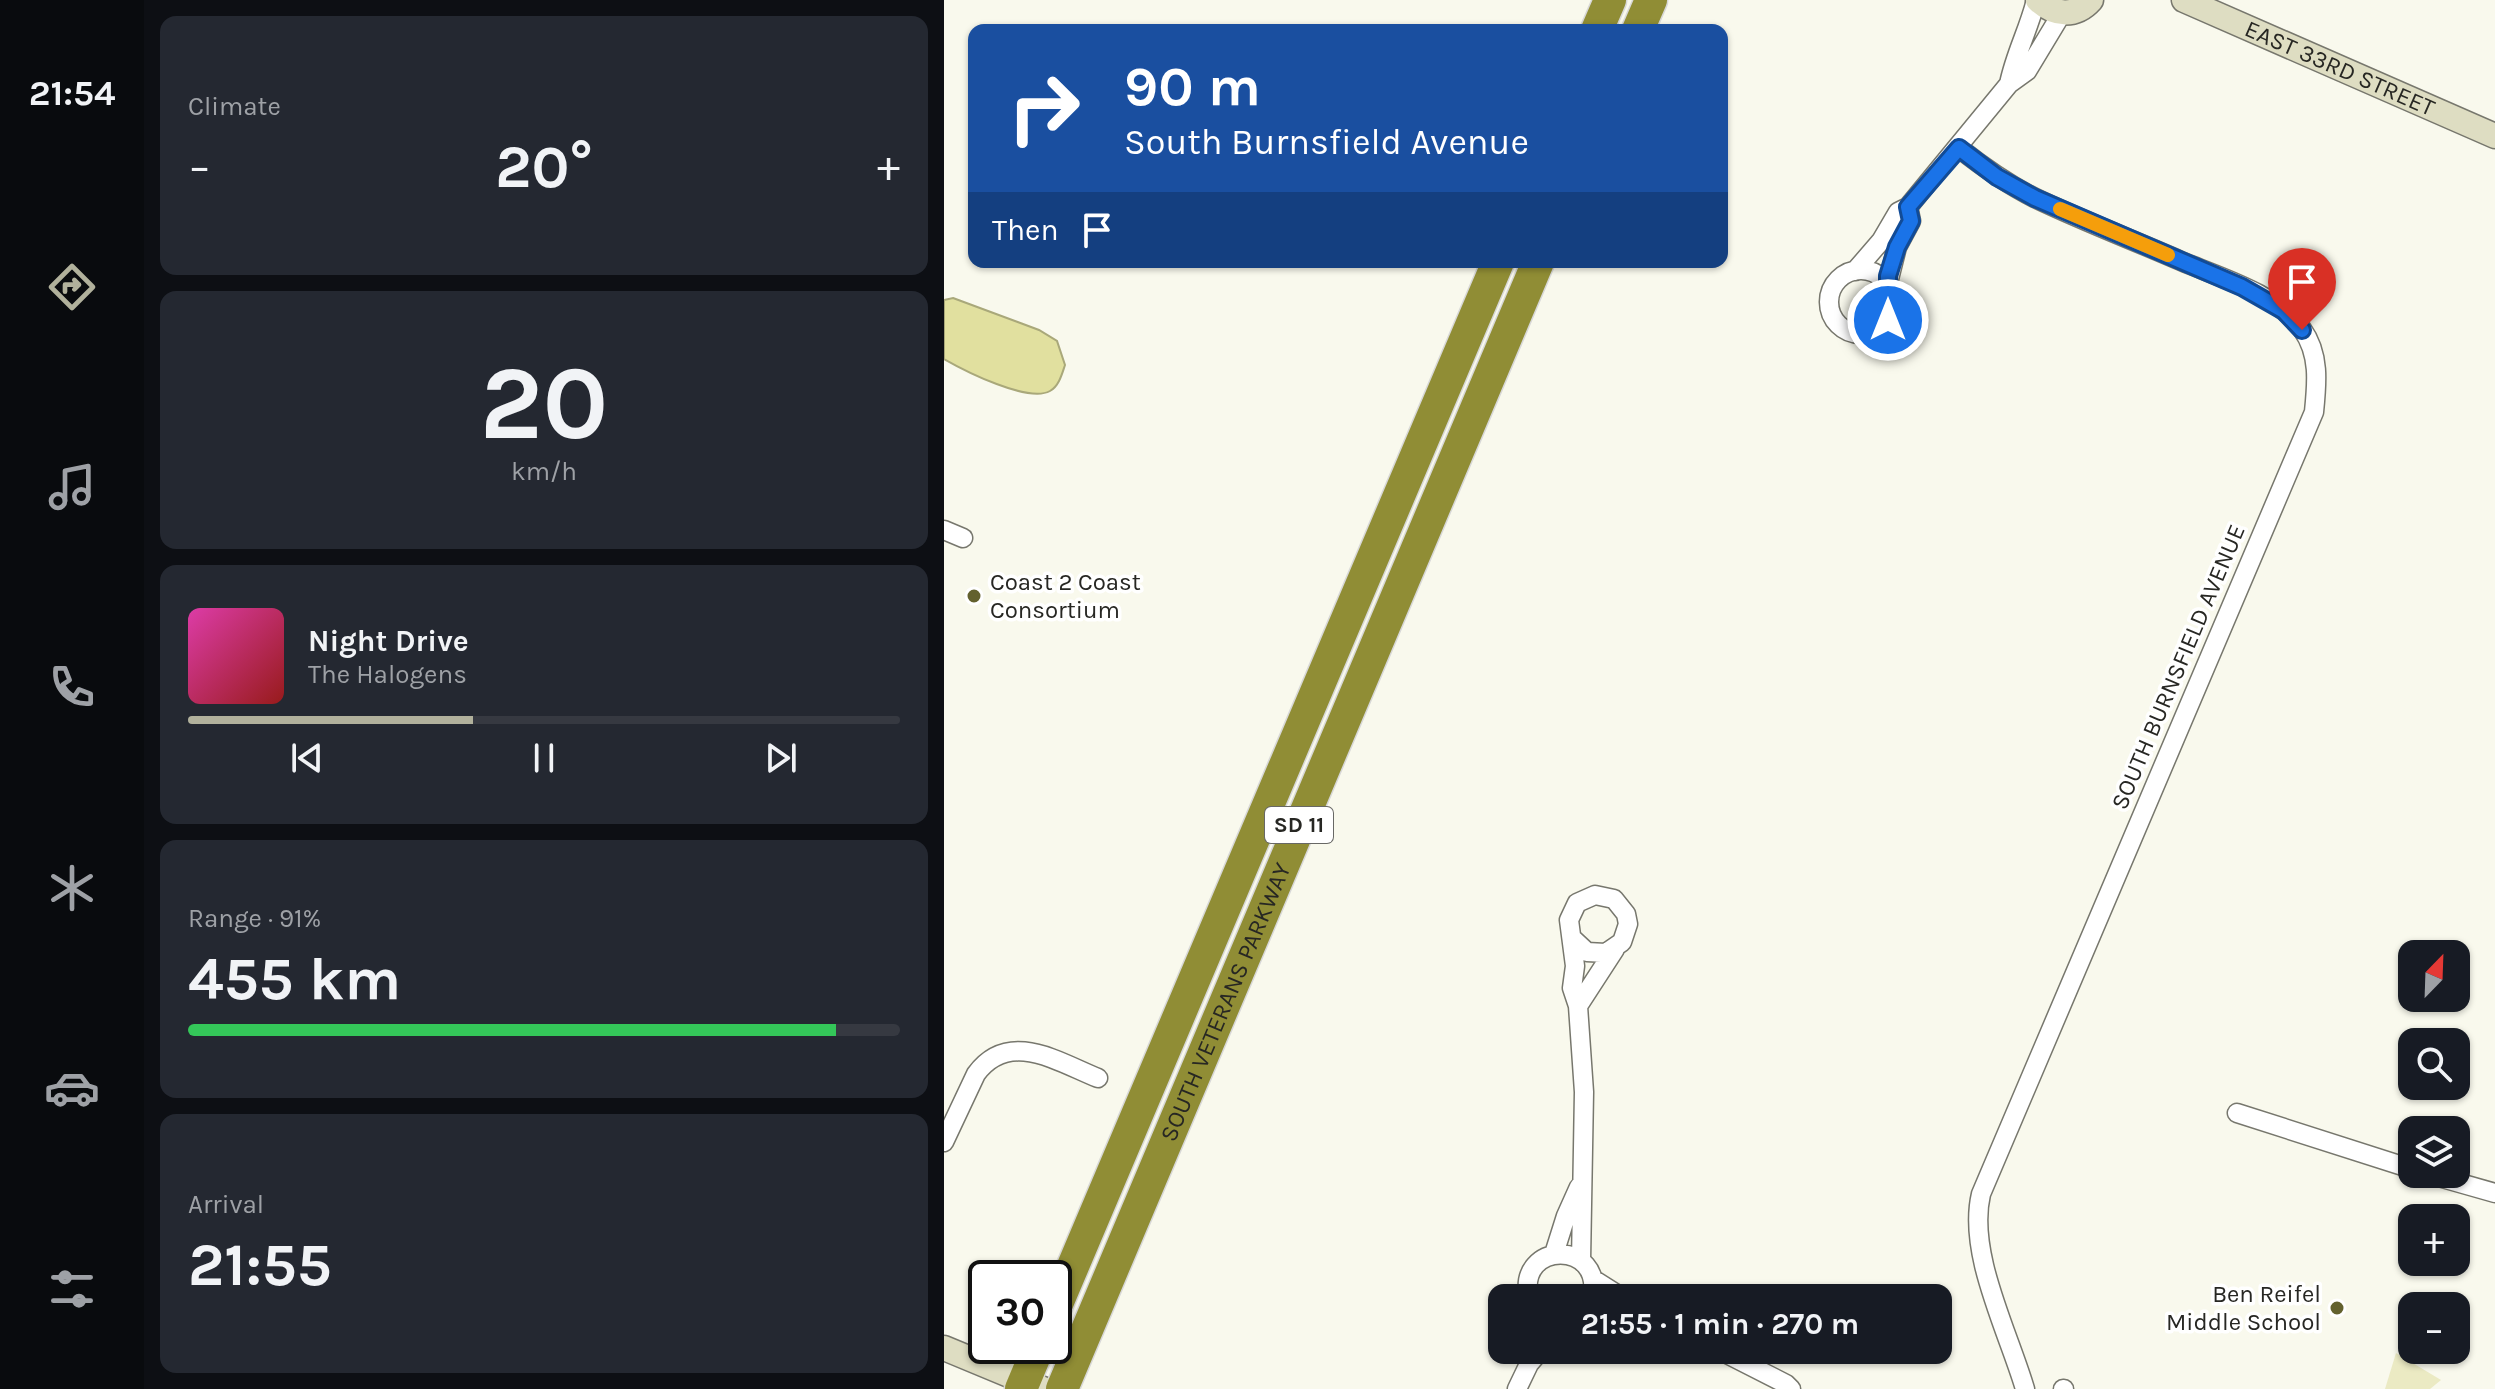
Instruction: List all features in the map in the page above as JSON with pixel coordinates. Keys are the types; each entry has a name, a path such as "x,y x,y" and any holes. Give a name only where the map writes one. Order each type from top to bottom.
{"highway":[{"path":"1600,24 1610,0"},
{"path":"1641,24 1651,0"},
{"name":"SOUTH VETERANS PARKWAY","path":"1072,1268 1495,268"},
{"name":"SOUTH VETERANS PARKWAY","path":"1062,1389 1535,268"},
{"path":"1029,1386 1034,1364"}],"street":[{"path":"2009,84 2014,61 2037,0 2047,8 2062,13 2079,10 2091,0"},
{"name":"EAST 33RD STREET","path":"2184,0 2219,7 2495,136"},
{"path":"1908,207 1911,221 1897,247 1888,283 1893,299 1888,320 1871,333 1850,332 1834,319 1829,300 1837,281 1855,271 1881,241 1898,212 1908,207 2009,84 2027,71 2062,13"},
{"name":"SOUTH BURNSFIELD AVENUE","path":"1959,148 1997,177 2035,198 2242,287 2284,311 2302,330 2314,353 2316,376 2314,412 1981,1194 1977,1214 1985,1270 2025,1389"},
{"path":"1855,271 1875,273 1888,283"},
{"path":"944,530 963,538"},
{"path":"1578,1006 1622,942 1628,924 1621,905 1605,895 1585,897 1577,903 1569,920 1575,966 1572,988 1578,1006 1584,1092 1581,1261"},
{"path":"1573,939 1587,952 1597,954 1615,949"},
{"path":"944,1142 976,1074 1008,1051 1035,1053 1098,1078"},
{"path":"2237,1113 2398,1165"},
{"path":"1554,1254 1581,1181"},
{"path":"2470,1186 2495,1193"},
{"path":"1528,1284 1533,1267 1554,1254 1572,1256 1581,1261 1593,1279 1601,1284"},
{"path":"1593,1279 1593,1284"},
{"path":"944,1348 1029,1386"},
{"path":"1517,1389 1525,1364"},
{"path":"1747,1364 1791,1389"}],"green space":[{"path":"2396,1353 2398,1364 2414,1364 2441,1380 2430,1389 2385,1389"}],"shaded area":[{"path":"953,298 1039,330 1057,341 1065,365 1056,386 1040,394 1027,393 981,378 944,359 944,300"}],"slow traffic":[{"path":"2060,209 2168,255"}],"place":[{"name":"Coast 2 Coast Consortium","path":"974,596"},
{"name":"Ben Reifel Middle School","path":"2337,1308"}],"route":[{"path":"1888,320 1893,299 1888,276 1897,247 1911,221 1908,207 1959,148 1997,177 2035,198 2242,287 2284,311 2302,330"}]}
